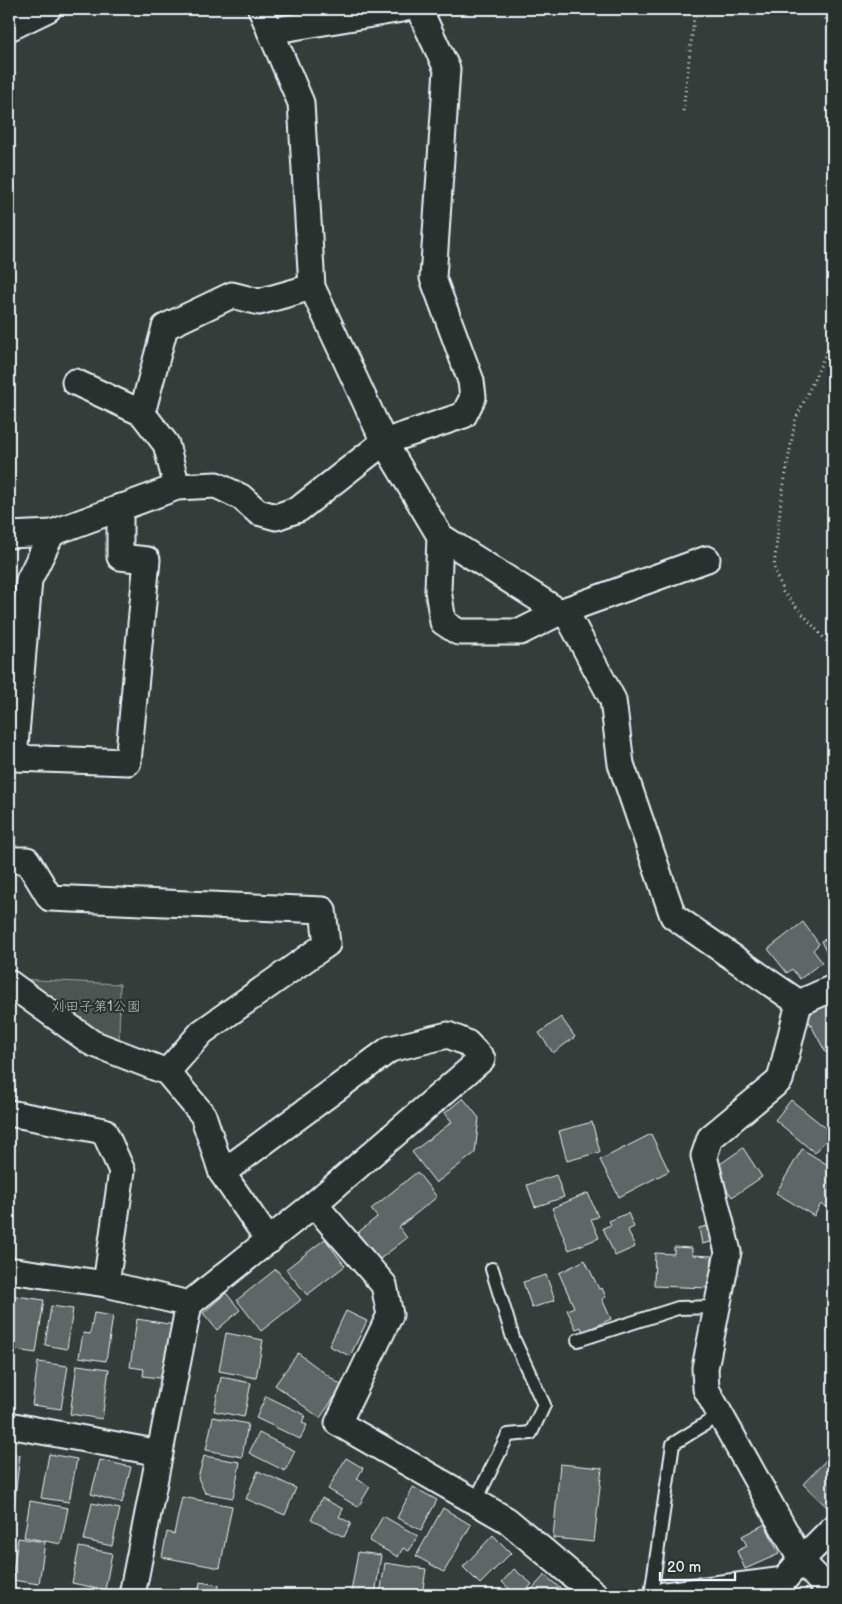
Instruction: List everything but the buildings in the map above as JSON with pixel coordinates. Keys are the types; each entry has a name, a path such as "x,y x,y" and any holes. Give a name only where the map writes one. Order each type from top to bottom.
{"street":[{"path":"9,28 48,9"},
{"path":"402,9 266,20 301,103 312,287 384,442 440,536 569,618 613,700 621,764 673,916 799,1003"},
{"path":"9,535 52,533 177,487 216,484 240,497 258,512 276,517 298,509 384,442 464,415 473,397 471,381 433,278 448,69 419,9"},
{"path":"142,413 165,327 232,295 259,302 312,287"},
{"path":"75,382 142,413 166,444 177,487"},
{"path":"52,533 29,580 14,758 128,762 147,560 120,557 120,507"},
{"path":"440,536 438,590 443,622 458,632 520,632 560,612 707,559"},
{"path":"9,860 27,860 50,898 323,910 327,944 202,1032 167,1072"},
{"path":"9,983 92,1043 167,1072 202,1114 222,1173 269,1241"},
{"path":"799,1003 833,988"},
{"path":"799,1003 780,1080 710,1138 704,1156 728,1252 705,1368 706,1389 801,1560 833,1595"},
{"path":"132,1595 189,1304 314,1204 482,1059 467,1043 448,1035 390,1049 222,1173"},
{"path":"9,1113 104,1131 122,1171 106,1284"},
{"path":"314,1204 384,1285 390,1315 338,1423 507,1520 596,1595"},
{"path":"9,1270 106,1284 189,1304"},
{"path":"9,1425 160,1453"},
{"path":"665,1595 784,1580 833,1528"}],"lane":[{"path":"475,1502 508,1435 530,1432 544,1405 513,1338 492,1269"},
{"path":"578,1340 678,1308 716,1306"},
{"path":"651,1595 673,1444 721,1414"}],"path":[{"path":"683,110 695,9"},
{"path":"822,9 833,38"},
{"path":"833,338 795,421 781,501 774,568 783,592 833,646"}],"green space":[{"name":"刈田子第1公園","path":"18,979 120,984 119,1043 95,1033"}]}
